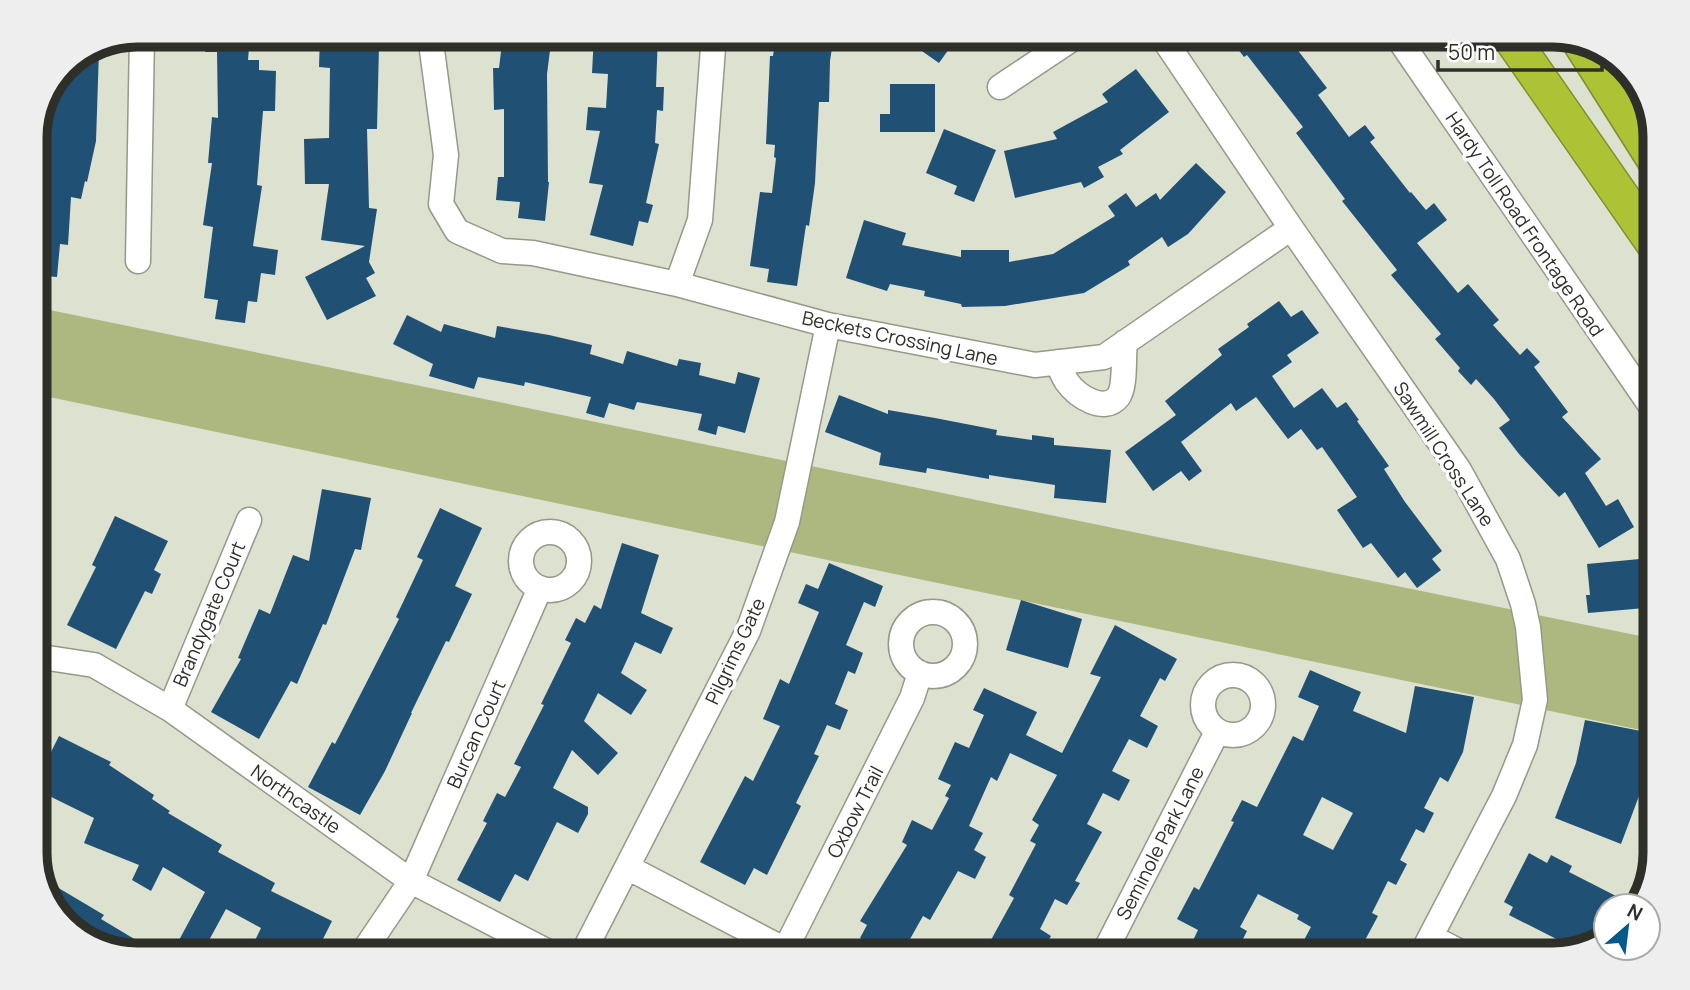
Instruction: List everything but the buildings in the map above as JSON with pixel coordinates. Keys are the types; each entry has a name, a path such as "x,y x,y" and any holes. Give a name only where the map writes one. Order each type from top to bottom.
{"highway":[{"path":"1518,47 1643,227"},
{"path":"1588,55 1643,142"}],"street":[{"path":"138,261 142,47"},
{"name":"Beckets Crossing Lane","path":"432,47 446,155 441,204 457,231 502,251 533,253 677,284 828,325 1035,365 1104,357 1291,228"},
{"path":"677,284 700,220 713,47"},
{"path":"1000,87 1060,47"},
{"name":"Sawmill Cross Lane","path":"1169,47 1291,228 1460,470 1503,548 1517,581 1528,627 1535,700 1524,745 1504,796 1428,943"},
{"name":"Hardy Toll Road Frontage Road","path":"1403,47 1643,395"},
{"name":"Pilgrims Gate","path":"588,943 748,631 787,522 828,325"},
{"path":"1058,362 1063,376 1079,395 1098,403 1110,403 1118,397 1123,388 1125,342"},
{"name":"Brandygate Court","path":"170,709 248,520"},
{"name":"Burcan Court","path":"369,943 411,881 540,588"},
{"name":"Northcastle","path":"47,658 94,665 170,709 411,881 531,943"},
{"name":"Oxbow Trail","path":"794,943 912,698 920,673"},
{"name":"Seminole Park Lane","path":"1108,943 1217,732"},
{"path":"627,867 773,943"}],"green space":[{"path":"47,309 1643,637 1643,730 47,397"}]}
